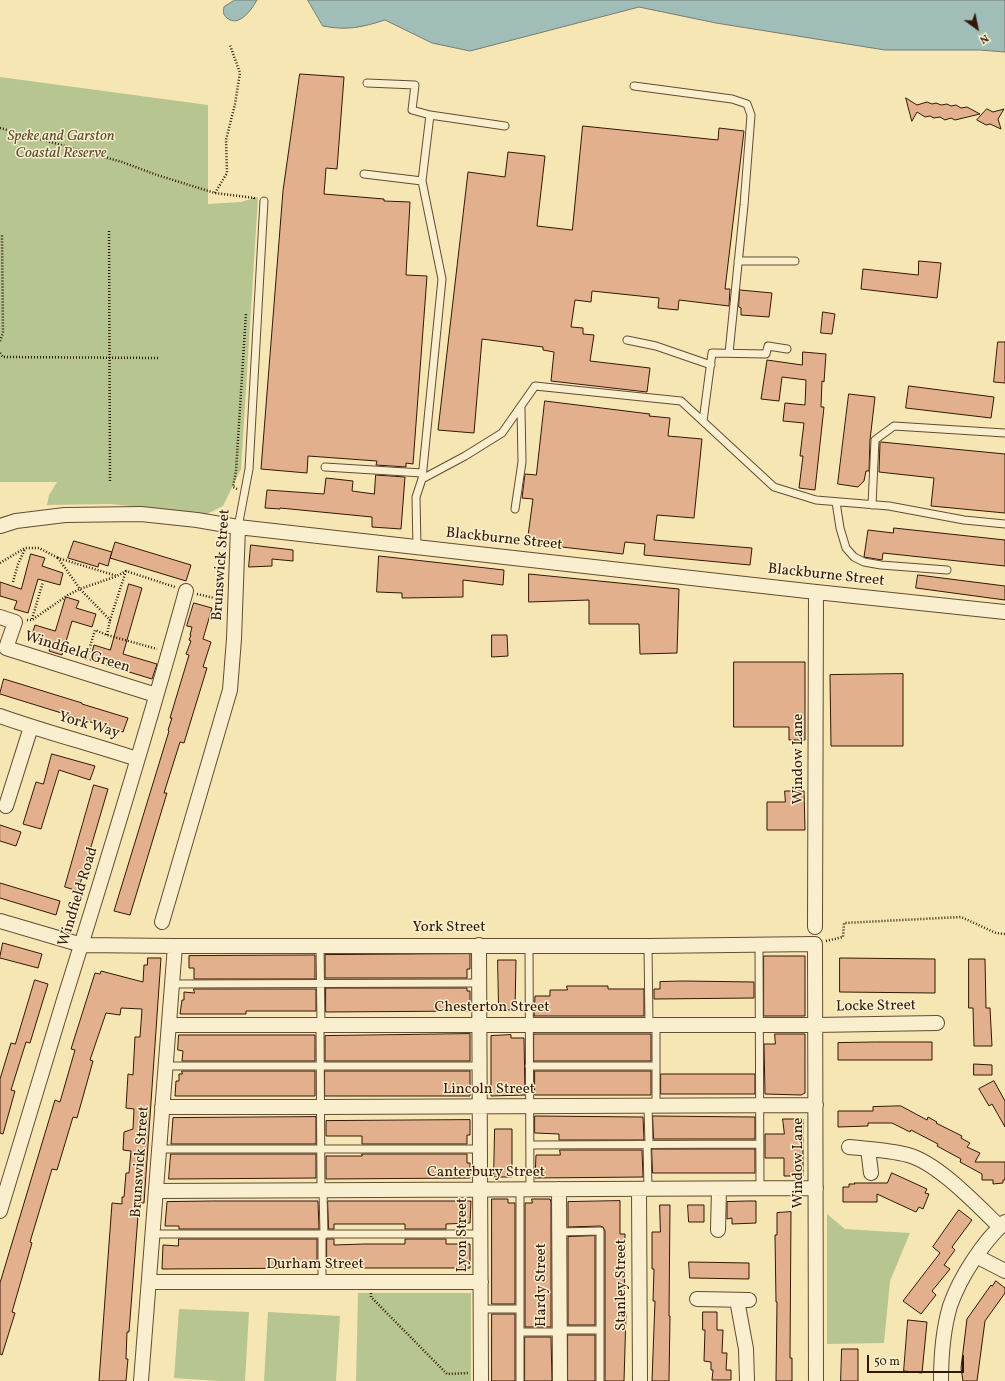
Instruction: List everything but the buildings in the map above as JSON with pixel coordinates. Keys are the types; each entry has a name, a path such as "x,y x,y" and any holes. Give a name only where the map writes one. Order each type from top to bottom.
{"street":[{"name":"Blackburne Street","path":"0,526 16,521 65,515 141,514 197,520 238,528 1005,612"},
{"name":"Brunswick Street","path":"162,922 230,690 238,528"},
{"name":"Windfield Road","path":"0,1211 2,1197 82,945 138,759 186,591"},
{"name":"Window Lane","path":"815,927 816,592"},
{"name":"Windfield Green","path":"0,617 15,622 6,648 156,695"},
{"name":"York Way","path":"0,716 31,727 90,743 138,759"},
{"path":"6,806 31,727"},
{"path":"0,921 82,945"},
{"name":"Window Lane","path":"815,944 816,1381"},
{"name":"York Street","path":"82,945 648,946 815,944"},
{"name":"Lyon Street","path":"479,945 481,1377"},
{"name":"Brunswick Street","path":"141,1381 175,946"},
{"name":"Locke Street","path":"815,1025 937,1023"},
{"name":"Chesterton Street","path":"169,1025 815,1025"},
{"name":"Lincoln Street","path":"162,1107 816,1105"},
{"path":"849,1147 908,1155 926,1162 1002,1224 976,1256 962,1280 951,1305 943,1336 941,1381"},
{"path":"868,1149 871,1173"},
{"path":"718,1230 719,1188"},
{"name":"Canterbury Street","path":"156,1191 816,1188"},
{"name":"Hardy Street","path":"559,1189 560,1381"},
{"name":"Stanley Street","path":"640,1381 643,1189"},
{"path":"976,1256 1005,1271"},
{"name":"Durham Street","path":"149,1282 481,1282"},
{"path":"698,1299 743,1300 747,1381"}],"lane":[{"path":"367,83 415,85 412,110 430,115 505,126"},
{"path":"634,86 732,99 747,104 751,115 729,353"},
{"path":"417,548 416,497 422,476 442,279 422,181 430,115"},
{"path":"364,174 422,181"},
{"name":"Brunswick Street","path":"238,528 249,469 264,201"},
{"path":"738,261 795,261"},
{"path":"627,340 656,346 710,365"},
{"path":"703,422 712,353 766,354 768,346 787,349"},
{"path":"325,467 422,476 465,456 502,433 535,386 681,401 774,487 816,500 889,506 964,520 1005,524"},
{"path":"515,509 522,462 521,408"},
{"path":"872,505 875,440 894,426 1005,433"},
{"path":"836,502 840,528 846,548 854,557 864,562 876,564 947,570"},
{"path":"759,944 760,1188"},
{"path":"520,1381 520,1309 525,1189 530,1145 529,945"},
{"path":"320,946 320,1107 323,1235 322,1282"},
{"path":"643,1189 656,1066 652,1025 648,946"},
{"path":"172,984 480,982"},
{"path":"166,1066 480,1066"},
{"path":"529,1066 656,1066"},
{"path":"530,1145 760,1144"},
{"path":"159,1149 480,1149"},
{"path":"559,1232 600,1231 600,1381"},
{"path":"152,1234 480,1234"},
{"path":"481,1309 520,1309"},
{"path":"520,1332 600,1330"}],"path":[{"path":"215,193 227,173 226,140 235,104 240,73 230,45"},
{"path":"0,128 122,162 157,175 215,193 254,198 254,206"},
{"path":"109,231 110,481"},
{"path":"0,341 3,333 2,234"},
{"path":"245,492 233,487 236,471 247,307"},
{"path":"0,353 3,356 160,358"},
{"path":"13,582 18,564 25,548"},
{"path":"0,563 25,548 39,548 58,558 117,576"},
{"path":"58,558 80,589 110,620"},
{"path":"15,622 32,620 68,595 126,571 186,591 235,604"},
{"path":"107,635 110,620 126,571"},
{"path":"32,620 43,582"},
{"path":"82,673 95,630 107,635 169,653"},
{"path":"815,944 843,937 844,923 961,917 996,933 1005,934"},
{"path":"370,1282 371,1297 447,1374 481,1377"}],"green space":[{"name":"Speke and Garston Coastal Reserve","path":"0,77 208,105 208,204 241,202 258,197 241,469 223,506 207,514 110,504 47,505 49,495 57,482 0,482"},
{"path":"827,1214 845,1229 910,1233 890,1281 884,1343 827,1344"},
{"path":"358,1293 471,1293 471,1381 356,1381"},
{"path":"179,1309 249,1312 245,1381 174,1378"},
{"path":"268,1312 340,1316 336,1381 264,1381"}],"water":[{"path":"235,0 257,0 245,16 236,21 227,18 224,13 224,7"},
{"path":"308,0 1005,0 1005,52 980,50 885,50 716,23 639,7 470,51 432,43 385,20 355,28 323,26"}]}
